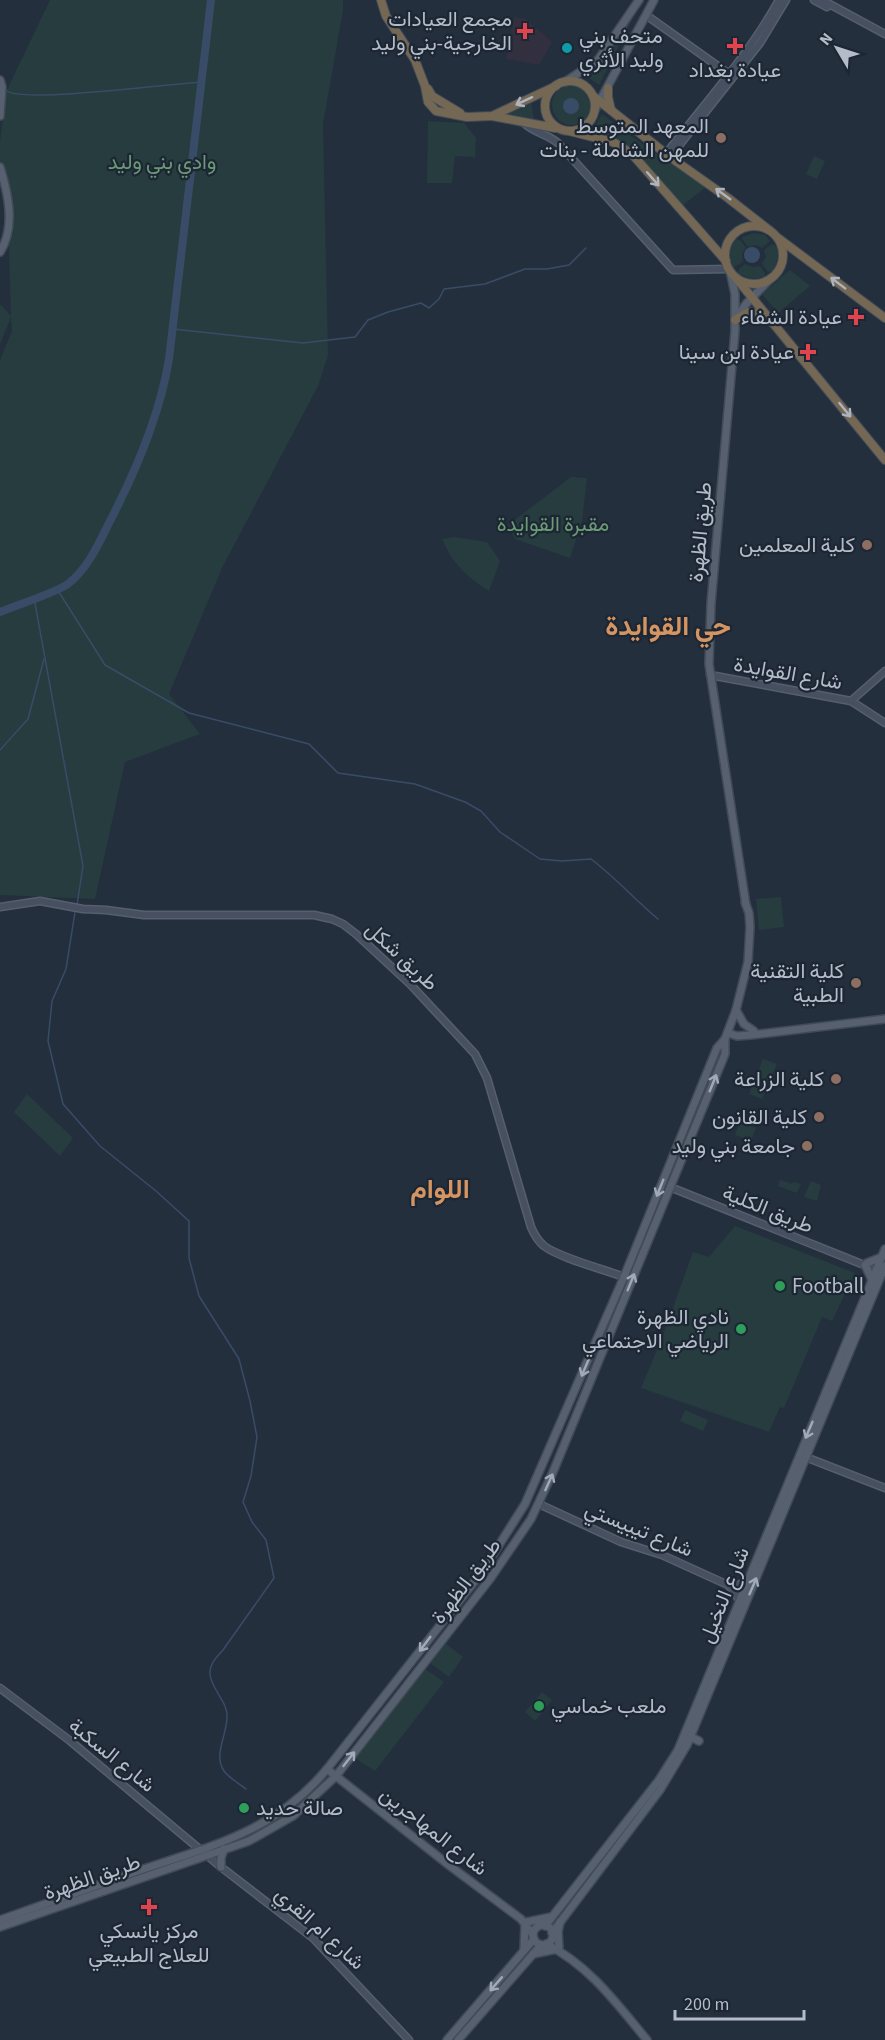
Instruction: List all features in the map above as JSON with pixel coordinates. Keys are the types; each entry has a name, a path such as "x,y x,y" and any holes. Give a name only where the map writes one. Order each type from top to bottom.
{"highway":[{"path":"381,0 386,16 415,60 425,86 428,102 435,111 468,117 492,116 565,130 613,142 626,149 882,450 885,460"},
{"path":"492,116 565,82 575,81 582,84 611,111 885,318"},
{"path":"556,86 549,93 545,107 550,121 565,130 585,126 590,122 595,110 593,96"},
{"path":"608,88 611,111"},
{"path":"728,267 726,248 736,233 752,226 769,230"},
{"path":"736,278 753,284 771,278 779,270 783,258 782,246 776,237"},
{"path":"735,320 749,312 756,311 766,315"}],"main road":[{"path":"565,82 597,60 639,0"},
{"path":"595,110 654,0"},
{"path":"668,155 762,31 779,0"},
{"path":"668,155 760,43 786,0"},
{"path":"814,0 834,11 855,18"},
{"path":"822,0 885,34"},
{"path":"646,15 729,74"},
{"path":"0,80 2,87 0,116"},
{"path":"523,122 529,128 549,136 558,143 673,270 728,267"},
{"path":"0,167 9,216 8,234 0,252"},
{"name":"طريق الظهرة","path":"0,1920 253,1830 287,1808 327,1769 482,1572 514,1523 534,1486 624,1276 717,1048 726,1036 736,1010 746,967 746,902 710,675 711,604 735,320 735,294 728,267"},
{"path":"735,320 752,297 771,278"},
{"name":"شارع القوايدة","path":"710,675 851,701 885,671"},
{"path":"851,701 885,723"},
{"name":"طريق شكل","path":"0,907 40,901 82,909 144,915 314,915 343,924 410,984 478,1060 490,1088 531,1227 538,1240 556,1253 624,1276"},
{"path":"736,1010 742,1021 754,1031"},
{"path":"726,1036 885,1019"},
{"path":"726,1036 754,1031 763,1032"},
{"path":"726,1048 744,1035"},
{"name":"طريق الظهرة","path":"0,1927 260,1836 293,1816 336,1776 490,1579 539,1504 726,1048 726,1036"},
{"name":"طريق الكلية","path":"670,1187 855,1260 881,1268"},
{"name":"شارع النخيل","path":"544,1944 562,1917 663,1792 677,1764 881,1268 885,1249"},
{"path":"872,1280 866,1264 882,1257"},
{"name":"شارع النخيل","path":"732,1629 747,1581 803,1456 872,1280 881,1268"},
{"path":"803,1456 885,1488"},
{"name":"شارع تيبيستي","path":"539,1504 621,1542 662,1555 728,1585"},
{"path":"728,1585 738,1585 747,1581"},
{"path":"728,1585 735,1592 739,1601"},
{"name":"شارع السكبة","path":"0,1688 69,1740 201,1850"},
{"path":"688,1735 699,1741"},
{"name":"شارع النخيل","path":"533,1937 535,1930 553,1916 659,1780 688,1735"},
{"name":"شارع المهاجرين","path":"327,1769 524,1922 533,1937 544,1944"},
{"path":"221,1867 224,1849"},
{"name":"شارع ام القري","path":"201,1850 318,1943 409,2040"},
{"path":"523,1952 526,1936 524,1922 553,1916"},
{"path":"560,1949 558,1932 562,1917"},
{"name":"شارع المهاجرين","path":"524,1922 542,1926"},
{"path":"542,1926 552,1935 560,1949 591,1975 647,2040"},
{"path":"447,2040 523,1952 533,1937"},
{"path":"458,2040 544,1944 560,1949"},
{"path":"533,1954 560,1949"}],"shaded area":[{"name":"مجمع العيادات الخارجية-بني وليد","path":"514,17 526,19 552,42 539,65 506,59"}],"green space":[{"name":"وادي بني وليد","path":"50,0 343,0 323,124 328,355 318,386 222,568 169,694 200,734 125,762 95,899 0,895 0,360 12,331 11,317 0,344 0,304 11,316 10,221 0,175 0,143 6,92"},
{"path":"632,16 599,85 586,76 600,61"},
{"path":"572,85 580,86 586,91 591,97 591,113 586,119 580,124 572,125 564,124 558,119 553,113 552,105 553,97 558,91 564,86"},
{"path":"531,101 534,120 504,115"},
{"path":"602,114 706,187 682,206 625,144 613,137 592,131"},
{"path":"428,121 464,123 476,138 475,157 455,156 452,183 427,183"},
{"path":"814,156 825,161 817,179 806,174"},
{"path":"754,233 765,235 770,241 762,248 756,245 748,247 742,239"},
{"path":"736,239 746,247 742,254 743,262 734,267 730,252"},
{"path":"772,244 777,247 778,257 772,271 768,272 762,264 766,257 764,250"},
{"path":"745,264 753,267 760,266 765,277 752,279 739,274 738,270"},
{"path":"790,270 810,286 778,313 762,294"},
{"name":"مقبرة القوايدة","path":"571,477 587,478 582,521 570,558 515,539 508,525"},
{"path":"454,537 487,542 500,561 489,591 474,581 450,555 442,539"},
{"path":"781,897 784,927 759,930 756,899"},
{"path":"763,1059 777,1064 762,1099 749,1094"},
{"path":"27,1094 73,1138 60,1156 14,1112"},
{"path":"740,1122 756,1128 751,1141 735,1135"},
{"path":"780,1180 801,1184 797,1193 778,1186"},
{"path":"811,1181 821,1185 817,1201 804,1197"},
{"name":"نادي الظهرة الرياضي الاجتماعي","path":"735,1226 855,1273 832,1321 822,1317 784,1408 780,1407 769,1432 641,1388 693,1252 709,1257"},
{"path":"685,1410 708,1420 703,1431 680,1421"},
{"path":"445,1643 463,1657 449,1677 430,1663"},
{"path":"424,1668 444,1682 375,1771 355,1758"},
{"name":"ملعب خماسي","path":"542,1692 552,1700 535,1721 525,1712"}],"water":[{"path":"571,98 577,100 579,106 577,112 571,114 565,112 563,106 565,100"},
{"path":"752,247 758,249 760,255 758,261 752,263 746,261 744,255 746,249"}],"waterway":[{"name":"وادي بني وليد","path":"0,612 62,588 81,571 119,504 153,422 169,359 211,0"},
{"path":"7,91 19,94 68,94 201,82"},
{"path":"173,329 303,343 355,337 368,320 388,312 421,303 429,308 439,299 444,289 485,284 525,269 547,269 569,265 586,248"},
{"path":"57,589 105,665 189,713 309,744 338,773 415,784 465,802 481,811 500,832 540,859 562,861 591,859 658,919"},
{"path":"34,598 83,866 77,905"},
{"path":"0,750 28,719 44,659"},
{"path":"75,912 66,969 52,1001 48,1041 63,1104 100,1146 189,1221 189,1258 199,1296 239,1359 250,1401 257,1437 251,1476 243,1502 252,1522 266,1540 274,1578 214,1661 210,1670 213,1685 227,1711 220,1752 221,1765 229,1776 246,1789"}],"place":[{"name":"مجمع العيادات الخارجية-بني وليد","path":"525,31"},
{"name":"عيادة بغداد","path":"735,46"},
{"name":"متحف بني وليد الأثري","path":"567,48"},
{"name":"المعهد المتوسط للمهن الشاملة - بنات","path":"721,138"},
{"name":"عيادة الشفاء","path":"856,317"},
{"name":"عيادة ابن سينا","path":"808,352"},
{"name":"كلية المعلمين","path":"867,545"},
{"name":"كلية التقنية الطبية","path":"856,983"},
{"name":"كلية الزراعة","path":"836,1079"},
{"name":"كلية القانون","path":"819,1117"},
{"name":"جامعة بني وليد","path":"807,1146"},
{"name":"Football","path":"780,1286"},
{"name":"نادي الظهرة الرياضي الاجتماعي","path":"741,1329"},
{"name":"ملعب خماسي","path":"539,1706"},
{"name":"صالة حديد","path":"244,1808"},
{"name":"مركز يانسكي للعلاج الطبيعي","path":"149,1907"}],"district":[{"name":"حي القوايدة","path":"668,626"},
{"name":"اللوام","path":"440,1189"}]}
